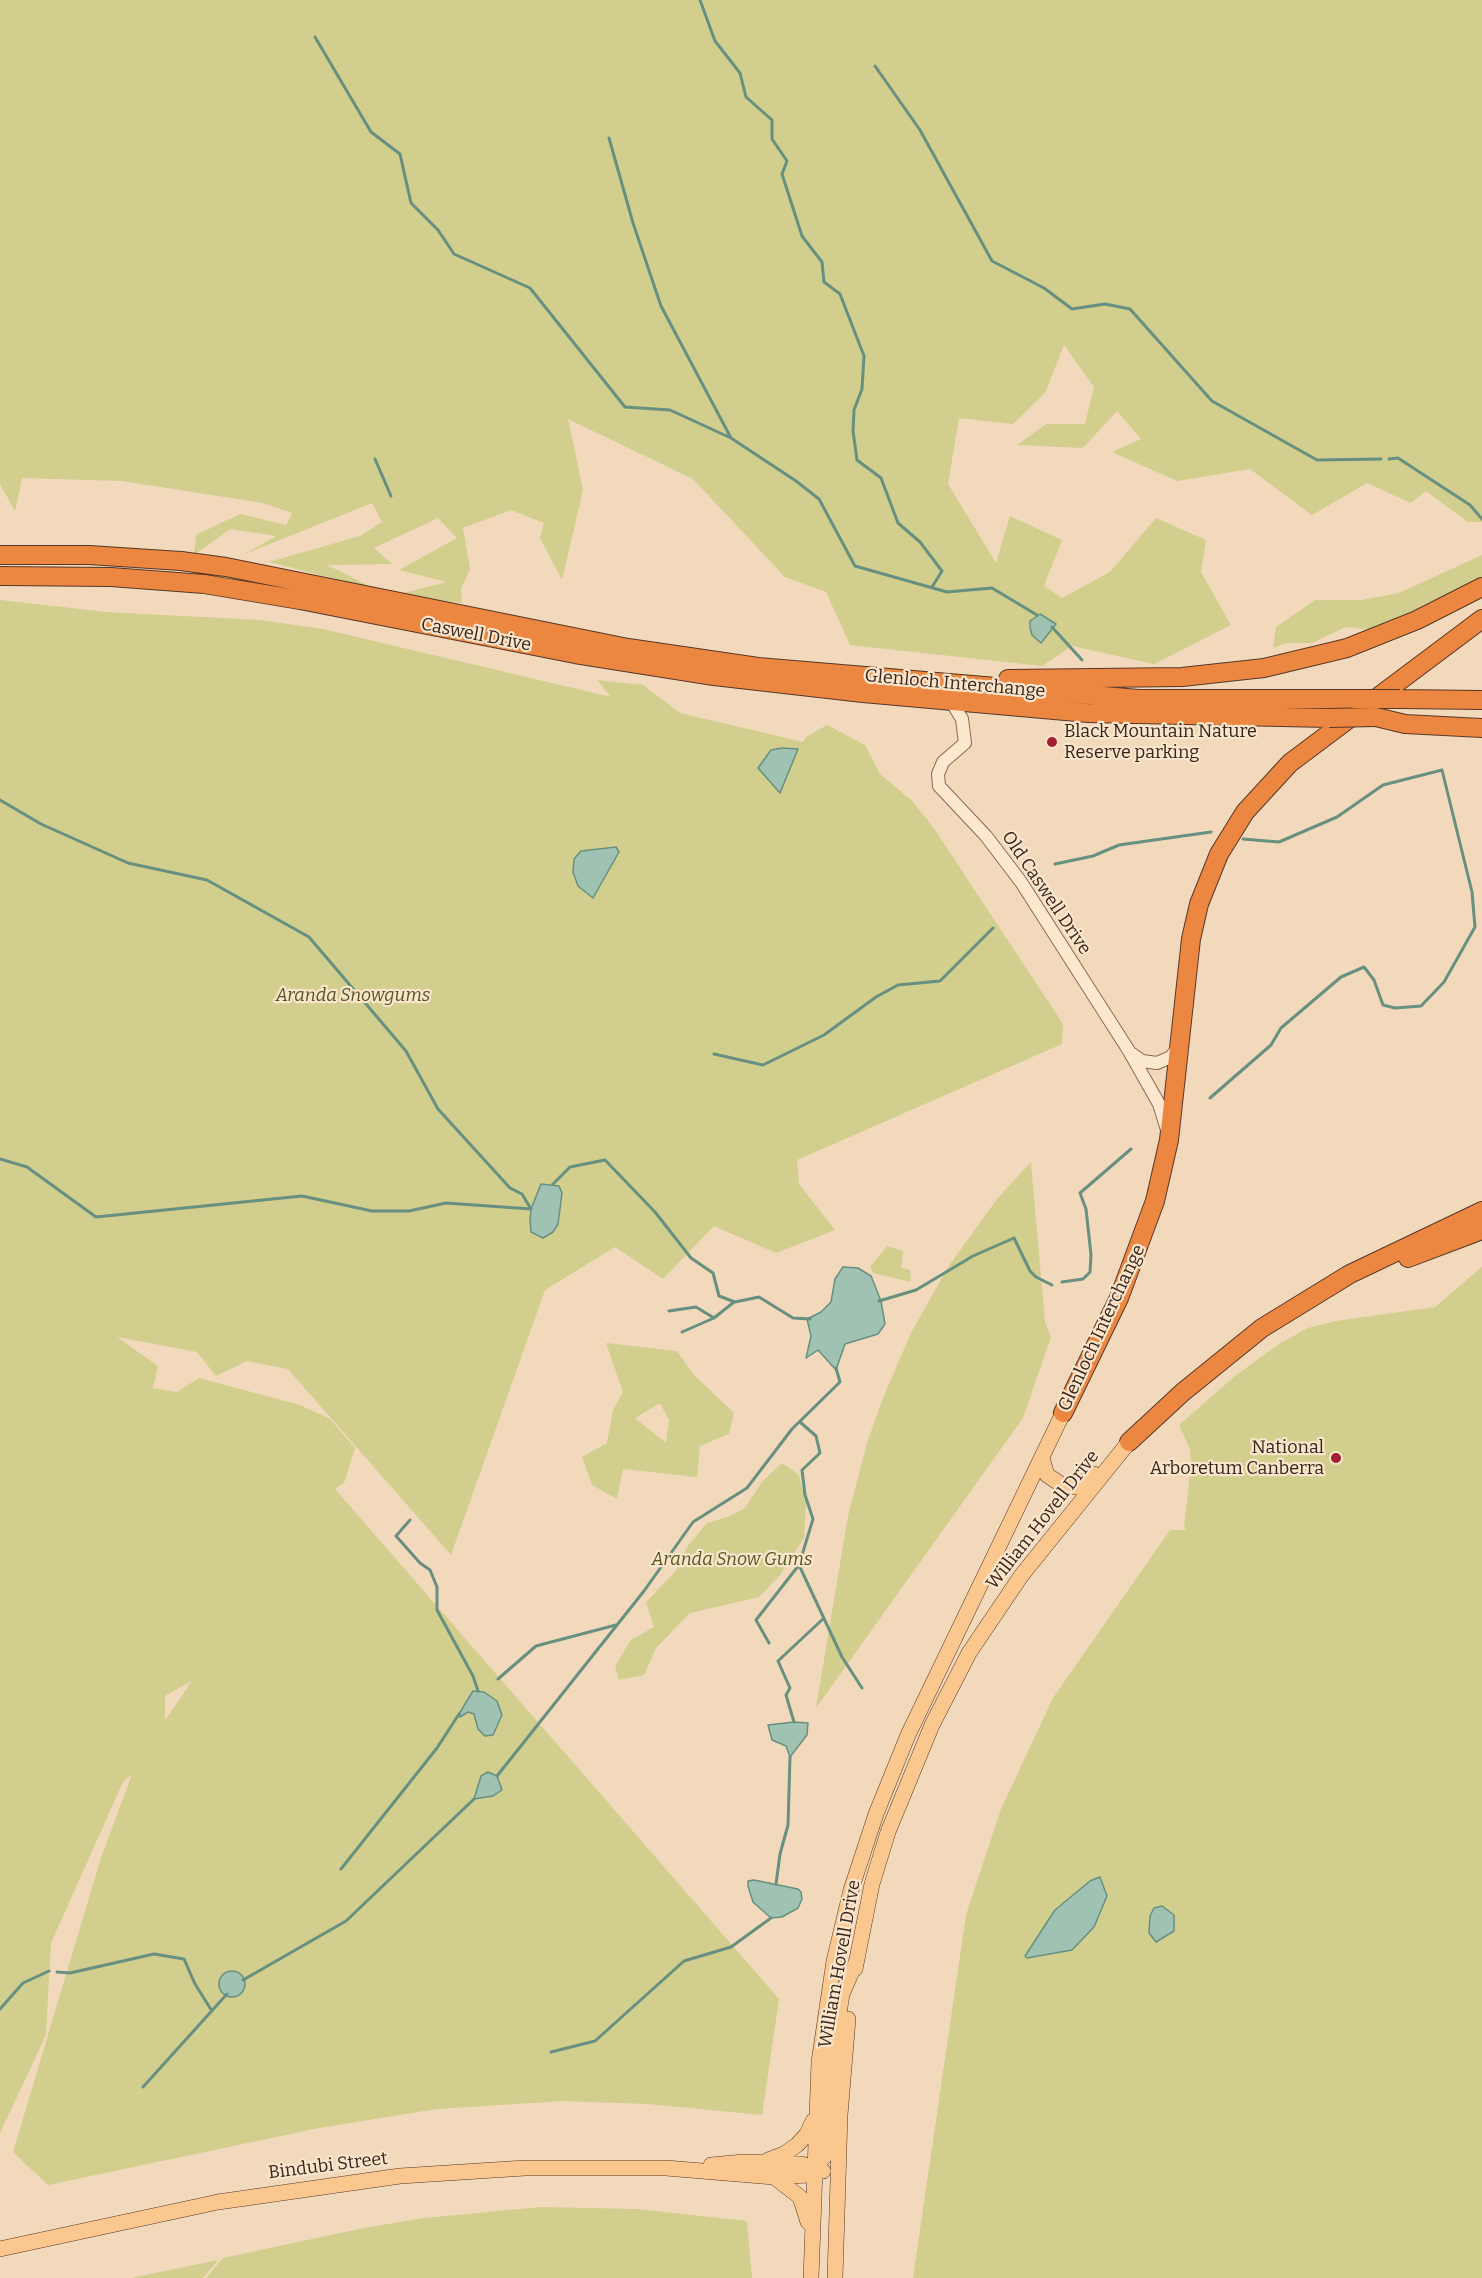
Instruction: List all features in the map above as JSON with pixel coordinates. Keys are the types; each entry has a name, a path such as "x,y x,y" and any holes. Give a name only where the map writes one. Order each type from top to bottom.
{"highway":[{"name":"Caswell Drive","path":"0,555 89,555 181,561 271,575 539,630"},
{"name":"Caswell Drive","path":"0,576 111,577 204,584 300,600 633,664 773,683 951,701"},
{"path":"832,673 859,671 1012,679 1174,678 1236,673 1290,663 1347,648 1417,620 1482,587"},
{"name":"Glenloch Interchange","path":"1063,1413 1099,1340 1145,1232 1168,1140 1195,920 1212,870 1236,825 1257,798 1290,763 1482,619"},
{"path":"1440,651 1482,626"},
{"name":"Glenloch Interchange","path":"539,630 628,648 711,661 1138,699 1482,700"},
{"name":"Glenloch Interchange","path":"951,701 1133,715 1329,718 1482,716"},
{"path":"1376,717 1405,724 1482,728"},
{"path":"1130,1442 1222,1359 1262,1328 1350,1274 1482,1211"},
{"path":"1222,1359 1344,1289 1396,1263 1482,1230"}],"main road":[{"name":"Glenloch Interchange","path":"1042,1458 1063,1413"},
{"path":"1042,1458 1045,1472 1053,1480 1062,1486 1074,1487 1084,1483 1130,1442"},
{"name":"William Hovell Drive","path":"835,2278 837,2183 846,2040 857,1960 872,1884 888,1832 932,1725 969,1653 1015,1585 1085,1494 1130,1442"},
{"name":"William Hovell Drive","path":"811,2278 814,2118 819,2062 834,1961 851,1890 872,1825 908,1735 1042,1458"},
{"path":"814,2170 825,2156 842,1994 857,1960"},
{"path":"744,2162 767,2160 784,2154 807,2134 814,2118"},
{"name":"Bindubi Street","path":"0,2249 218,2202 352,2181 525,2168 666,2168 744,2162 802,2164 814,2170"},
{"name":"Bindubi Street","path":"666,2168 774,2177 800,2177 814,2170"},
{"path":"814,2170 829,2172 837,2183"},
{"path":"774,2177 800,2197 812,2233"}],"street":[{"name":"Old Caswell Drive","path":"951,701 962,719 965,743 943,762 938,774 939,786 1012,869 1129,1051 1159,1104 1168,1140"},
{"path":"1129,1051 1142,1061 1156,1062 1171,1057 1180,1041"}],"green space":[{"path":"0,0 1482,0 1482,522 1468,522 1426,491 1411,503 1367,483 1312,515 1250,469 1177,481 1112,452 1141,439 1117,411 1083,448 1017,445 1046,424 1085,424 1094,387 1064,345 1045,393 1013,424 959,418 948,484 996,563 1010,516 1062,540 1044,586 1062,598 1110,572 1156,518 1206,540 1201,572 1231,625 1154,664 1072,646 1042,666 850,645 826,592 785,577 693,479 568,419 583,490 562,580 540,538 544,523 511,510 463,528 470,569 461,589 462,603 400,594 447,582 399,570 457,538 438,518 374,548 392,564 327,565 375,589 269,562 360,536 382,522 372,503 245,554 276,536 230,529 194,555 196,535 240,514 286,525 292,513 263,503 122,481 22,478 15,511 0,484"},
{"path":"1482,555 1482,578 1445,599 1371,630 1346,627 1312,643 1287,643 1273,648 1276,627 1315,600 1362,600 1399,593"},
{"name":"Aranda Snowgums","path":"0,600 106,612 259,620 323,629 611,697 597,680 643,685 680,713 803,742 806,737 827,725 865,745 880,774 912,801 933,827 1063,1024 1062,1044 797,1160 799,1184 835,1230 776,1253 714,1226 663,1279 615,1247 545,1290 451,1555 288,1369 247,1361 216,1376 197,1352 117,1337 158,1366 153,1388 177,1392 199,1378 300,1405 330,1419 355,1448 344,1483 335,1489 779,1999 762,2115 648,2104 563,2101 437,2109 319,2128 48,2185 13,2152 101,1858 132,1774 123,1782 51,1943 46,2035 0,2133","holes":["192,1681 166,1719 165,1696"]},
{"path":"1031,1162 1045,1322 1051,1337 1023,1418 816,1708 848,1516 867,1443 883,1398 911,1333 948,1267 997,1199"},
{"path":"887,1246 903,1251 901,1268 910,1270 911,1282 873,1273 870,1267"},
{"path":"1482,1267 1482,2278 913,2278 966,1915 1001,1809 1053,1698 1170,1530 1186,1530 1184,1526 1191,1466 1190,1449 1179,1425 1235,1376 1279,1344 1308,1328 1336,1321 1435,1307"},
{"path":"606,1343 677,1351 693,1374 734,1413 729,1434 700,1446 697,1477 623,1469 617,1499 592,1485 582,1457 607,1443 613,1410 623,1392","holes":["660,1403 669,1420 666,1443 635,1418"]},
{"name":"Aranda Snow Gums","path":"782,1463 799,1475 806,1505 804,1538 780,1575 759,1597 690,1613 656,1648 644,1675 619,1680 615,1666 631,1640 654,1627 646,1602 676,1571 687,1547 707,1523 728,1517 745,1508 762,1482"},
{"path":"541,2207 637,2209 747,2221 752,2278 206,2278 223,2258 364,2228 424,2218"},
{"path":"218,2260 203,2278 131,2278"}],"shaded area":[{"path":"1040,614 1056,624 1041,643 1032,635 1030,627 1030,621"},
{"path":"798,749 780,793 758,768 771,750"},
{"path":"616,847 619,852 593,898 578,886 573,872 574,859 581,851"},
{"path":"541,1184 559,1186 562,1193 558,1224 553,1232 543,1238 531,1232 530,1221 531,1209"},
{"path":"843,1267 858,1268 871,1276 881,1301 885,1324 878,1334 845,1344 836,1370 818,1350 806,1358 811,1336 807,1319 821,1312 831,1302 835,1279"},
{"path":"473,1691 484,1692 497,1701 502,1715 493,1735 485,1736 478,1729 474,1714 468,1712 460,1717 459,1714"},
{"path":"808,1723 807,1735 790,1757 786,1746 772,1740 768,1725"},
{"path":"488,1772 497,1776 502,1790 493,1796 474,1799 481,1776"},
{"path":"1100,1877 1107,1896 1094,1927 1072,1950 1027,1958 1025,1956 1055,1910 1090,1881"},
{"path":"754,1880 798,1889 802,1899 798,1908 782,1917 771,1918 753,1902 748,1881"},
{"path":"1162,1906 1174,1915 1174,1931 1156,1942 1149,1933 1150,1916 1154,1908"},
{"path":"232,1971 241,1975 245,1984 241,1993 232,1997 223,1993 219,1984 223,1975"}],"waterway":[{"path":"700,0 715,41 740,73 746,97 772,120 772,139 787,161 782,174 802,236 822,262 824,282 840,294 864,356 862,389 854,410 853,431 857,460 881,478 898,523 920,542 942,571 932,587"},
{"path":"315,37 371,132 400,154 411,203 438,230 454,254 530,288 625,407 670,410 731,438 796,481 819,499 855,566 947,592 992,588 1037,615"},
{"path":"875,66 920,130 992,261 1044,288 1072,309 1105,304 1130,309 1212,401 1317,460 1381,459"},
{"path":"609,138 633,223 661,306 731,438"},
{"path":"1389,459 1398,458 1470,505 1482,519"},
{"path":"375,459 391,496"},
{"path":"1052,627 1082,660"},
{"path":"1210,1098 1271,1045 1281,1028 1341,977 1364,967 1374,980 1383,1005 1395,1008 1421,1006 1444,982 1475,927 1472,892 1442,770 1383,785 1337,817 1279,842 1243,839"},
{"path":"0,800 41,824 128,863 207,880 309,937 406,1051 438,1109 510,1188 522,1194 531,1209"},
{"path":"1055,864 1093,856 1119,845 1211,832"},
{"path":"714,1054 763,1065 824,1035 876,997 898,985 940,981 993,928"},
{"path":"1062,1282 1083,1279 1090,1272 1091,1255 1086,1209 1080,1193 1131,1149"},
{"path":"0,1159 27,1167 96,1217 302,1196 372,1211 409,1211 446,1203 531,1209"},
{"path":"553,1184 570,1167 605,1160 655,1212 691,1258 713,1273 719,1296 735,1302 759,1297 793,1318 810,1319"},
{"path":"879,1301 916,1290 973,1256 1014,1238 1030,1271 1036,1277 1052,1285"},
{"path":"682,1332 714,1318 734,1302"},
{"path":"669,1311 696,1307 714,1318"},
{"path":"497,1776 644,1591 693,1522 747,1488 792,1429 840,1382 836,1368"},
{"path":"800,1422 816,1436 820,1453 802,1470 805,1495 813,1519 799,1565 842,1657 862,1688"},
{"path":"410,1520 396,1536 420,1563 430,1570 437,1587 437,1610 473,1676 478,1691"},
{"path":"769,1643 756,1620 799,1565"},
{"path":"794,1722 786,1695 790,1688 778,1661 824,1618"},
{"path":"498,1679 536,1646 616,1625"},
{"path":"341,1869 437,1748 459,1714"},
{"path":"776,1884 780,1854 788,1825 790,1757"},
{"path":"243,1980 346,1921 474,1799"},
{"path":"551,2052 595,2041 684,1961 731,1947 771,1918"},
{"path":"57,1972 70,1973 154,1954 184,1959 195,1984 212,2011"},
{"path":"0,2009 23,1983 49,1971"},
{"path":"143,2087 227,1994"}],"place":[{"name":"Black Mountain Nature Reserve parking","path":"1052,742"},
{"name":"National Arboretum Canberra","path":"1336,1458"}]}
